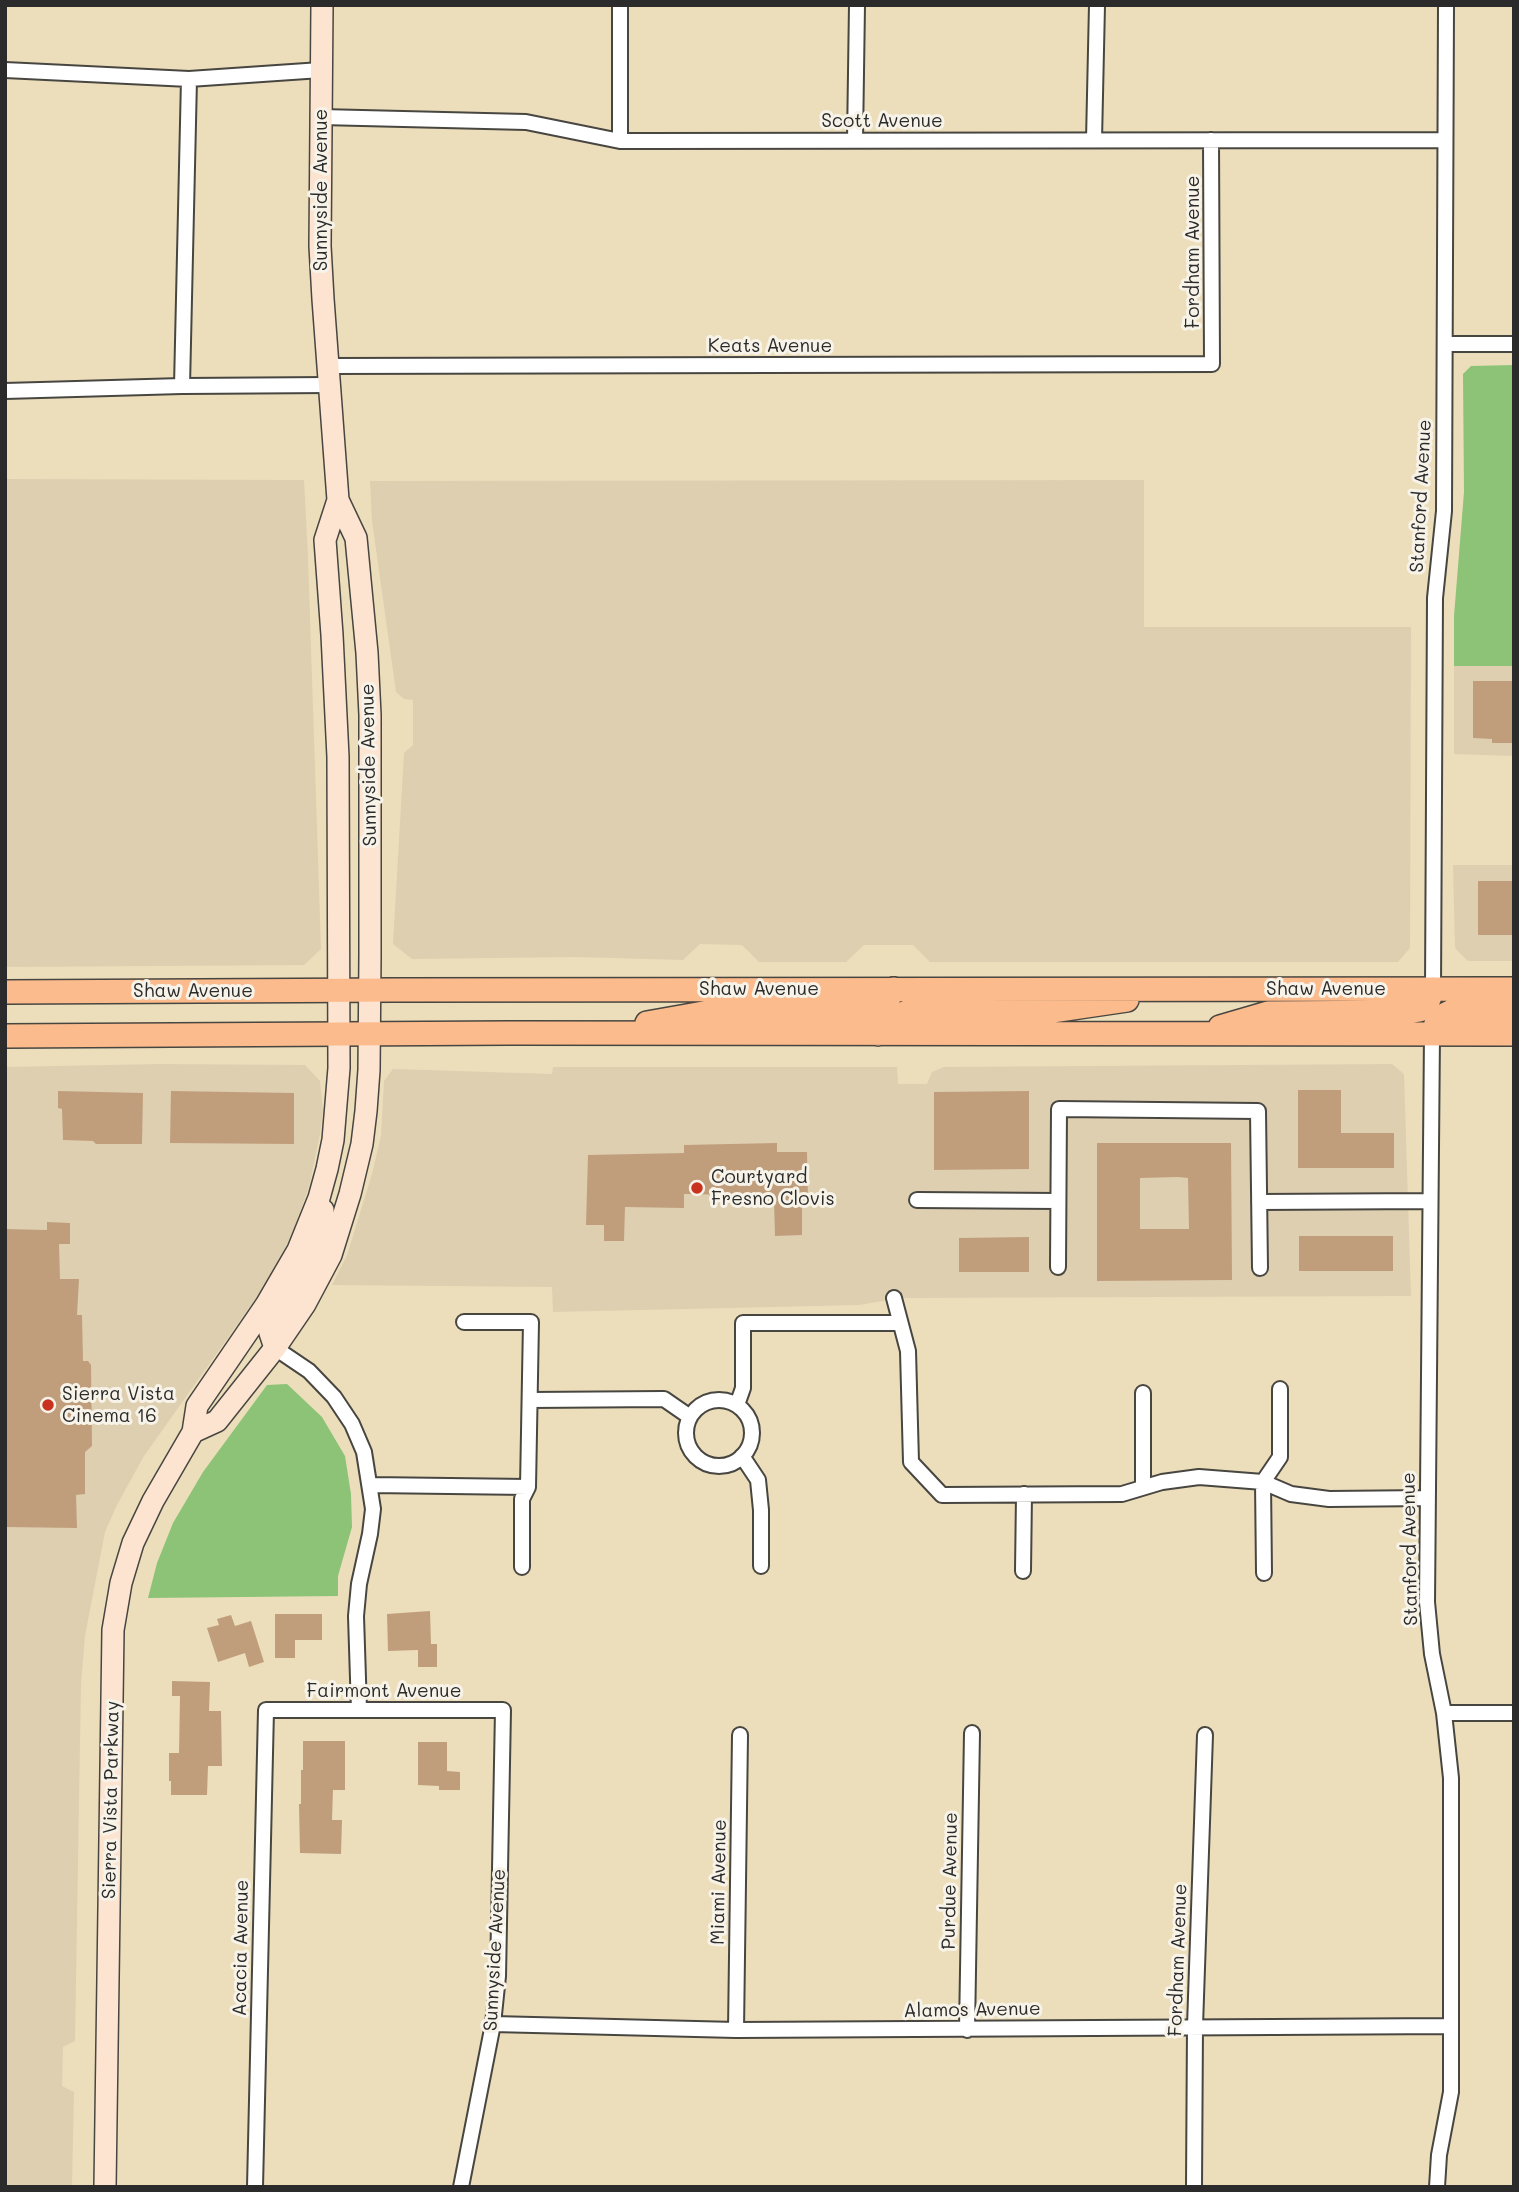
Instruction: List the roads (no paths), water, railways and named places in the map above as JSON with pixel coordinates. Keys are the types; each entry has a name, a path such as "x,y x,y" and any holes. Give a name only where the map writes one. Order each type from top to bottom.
{"main road":[{"name":"Sunnyside Avenue","path":"322,5 320,246 338,500 356,538 370,715 369,1034"},
{"name":"Sunnyside Avenue","path":"338,500 325,540 338,745 339,1035"},
{"path":"578,1034 709,1013 871,1013 883,1007 894,989"},
{"path":"877,1034 893,1017 906,1012 1052,1011 1207,989"},
{"path":"1194,1034 1268,1013 1420,1010 1433,989"},
{"name":"Shaw Avenue","path":"5,992 1514,989"},
{"path":"1432,1034 1442,1016 1452,1011 1514,1012"},
{"name":"Sierra Vista Parkway","path":"194,1432 217,1421 275,1348 304,1304 331,1255 343,1221 362,1144 369,1070 369,1034"},
{"path":"5,1036 1514,1034"},
{"name":"Sierra Vista Parkway","path":"104,2187 113,1630 121,1583 134,1543 153,1501 194,1432 197,1406 266,1305 298,1250 319,1198 333,1140 339,1035"},
{"path":"275,1348 270,1333 272,1325 305,1270 319,1237 327,1169"}],"street":[{"path":"620,5 620,141"},
{"path":"855,140 857,5"},
{"path":"1094,140 1097,5"},
{"name":"Stanford Avenue","path":"1433,989 1435,598 1444,511 1446,5"},
{"path":"5,70 188,79 321,70"},
{"path":"182,386 188,79"},
{"name":"Scott Avenue","path":"321,117 526,122 620,141 1445,140"},
{"name":"Fordham Avenue","path":"1211,140 1212,364"},
{"path":"1445,344 1514,344"},
{"name":"Keats Avenue","path":"5,391 182,386 329,375 1212,364"},
{"name":"Stanford Avenue","path":"1432,1034 1427,1602 1451,1778 1451,2092 1439,2155 1437,2187"},
{"path":"1058,1267 1059,1109 1258,1111 1260,1268"},
{"path":"917,1200 1058,1200"},
{"path":"1259,1202 1430,1201"},
{"path":"894,1298 908,1351 911,1462 942,1494 1122,1494 1162,1482 1199,1477 1263,1482 1291,1494 1329,1499 1428,1498"},
{"path":"464,1322 531,1322 528,1487 522,1499 522,1567"},
{"path":"737,1405 743,1388 743,1323 900,1323"},
{"path":"275,1348 309,1371 334,1397 352,1424 364,1452 373,1509 356,1616 359,1710"},
{"path":"1264,1573 1263,1482 1280,1457 1280,1388"},
{"path":"1143,1394 1143,1488"},
{"path":"530,1400 664,1399 690,1417"},
{"path":"715,1400 737,1405 746,1413 752,1435 743,1456 722,1466 700,1460 693,1454 686,1435 690,1417 704,1403 715,1400"},
{"path":"743,1456 758,1480 761,1566"},
{"path":"371,1485 528,1487"},
{"path":"1023,1571 1024,1494"},
{"name":"Fairmont Avenue","path":"266,1710 503,1710"},
{"name":"Acacia Avenue","path":"254,2187 266,1710"},
{"name":"Sunnyside Avenue","path":"461,2187 493,2024 498,1976 503,1710"},
{"path":"1444,1713 1514,1713"},
{"name":"Purdue Avenue","path":"967,2030 972,1733"},
{"name":"Miami Avenue","path":"736,2030 740,1735"},
{"name":"Fordham Avenue","path":"1194,2187 1195,2026 1205,1735"},
{"name":"Alamos Avenue","path":"493,2024 736,2030 1451,2026"}],"place":[{"name":"Courtyard Fresno Clovis","path":"697,1188"},
{"name":"Sierra Vista Cinema 16","path":"48,1405"}]}
